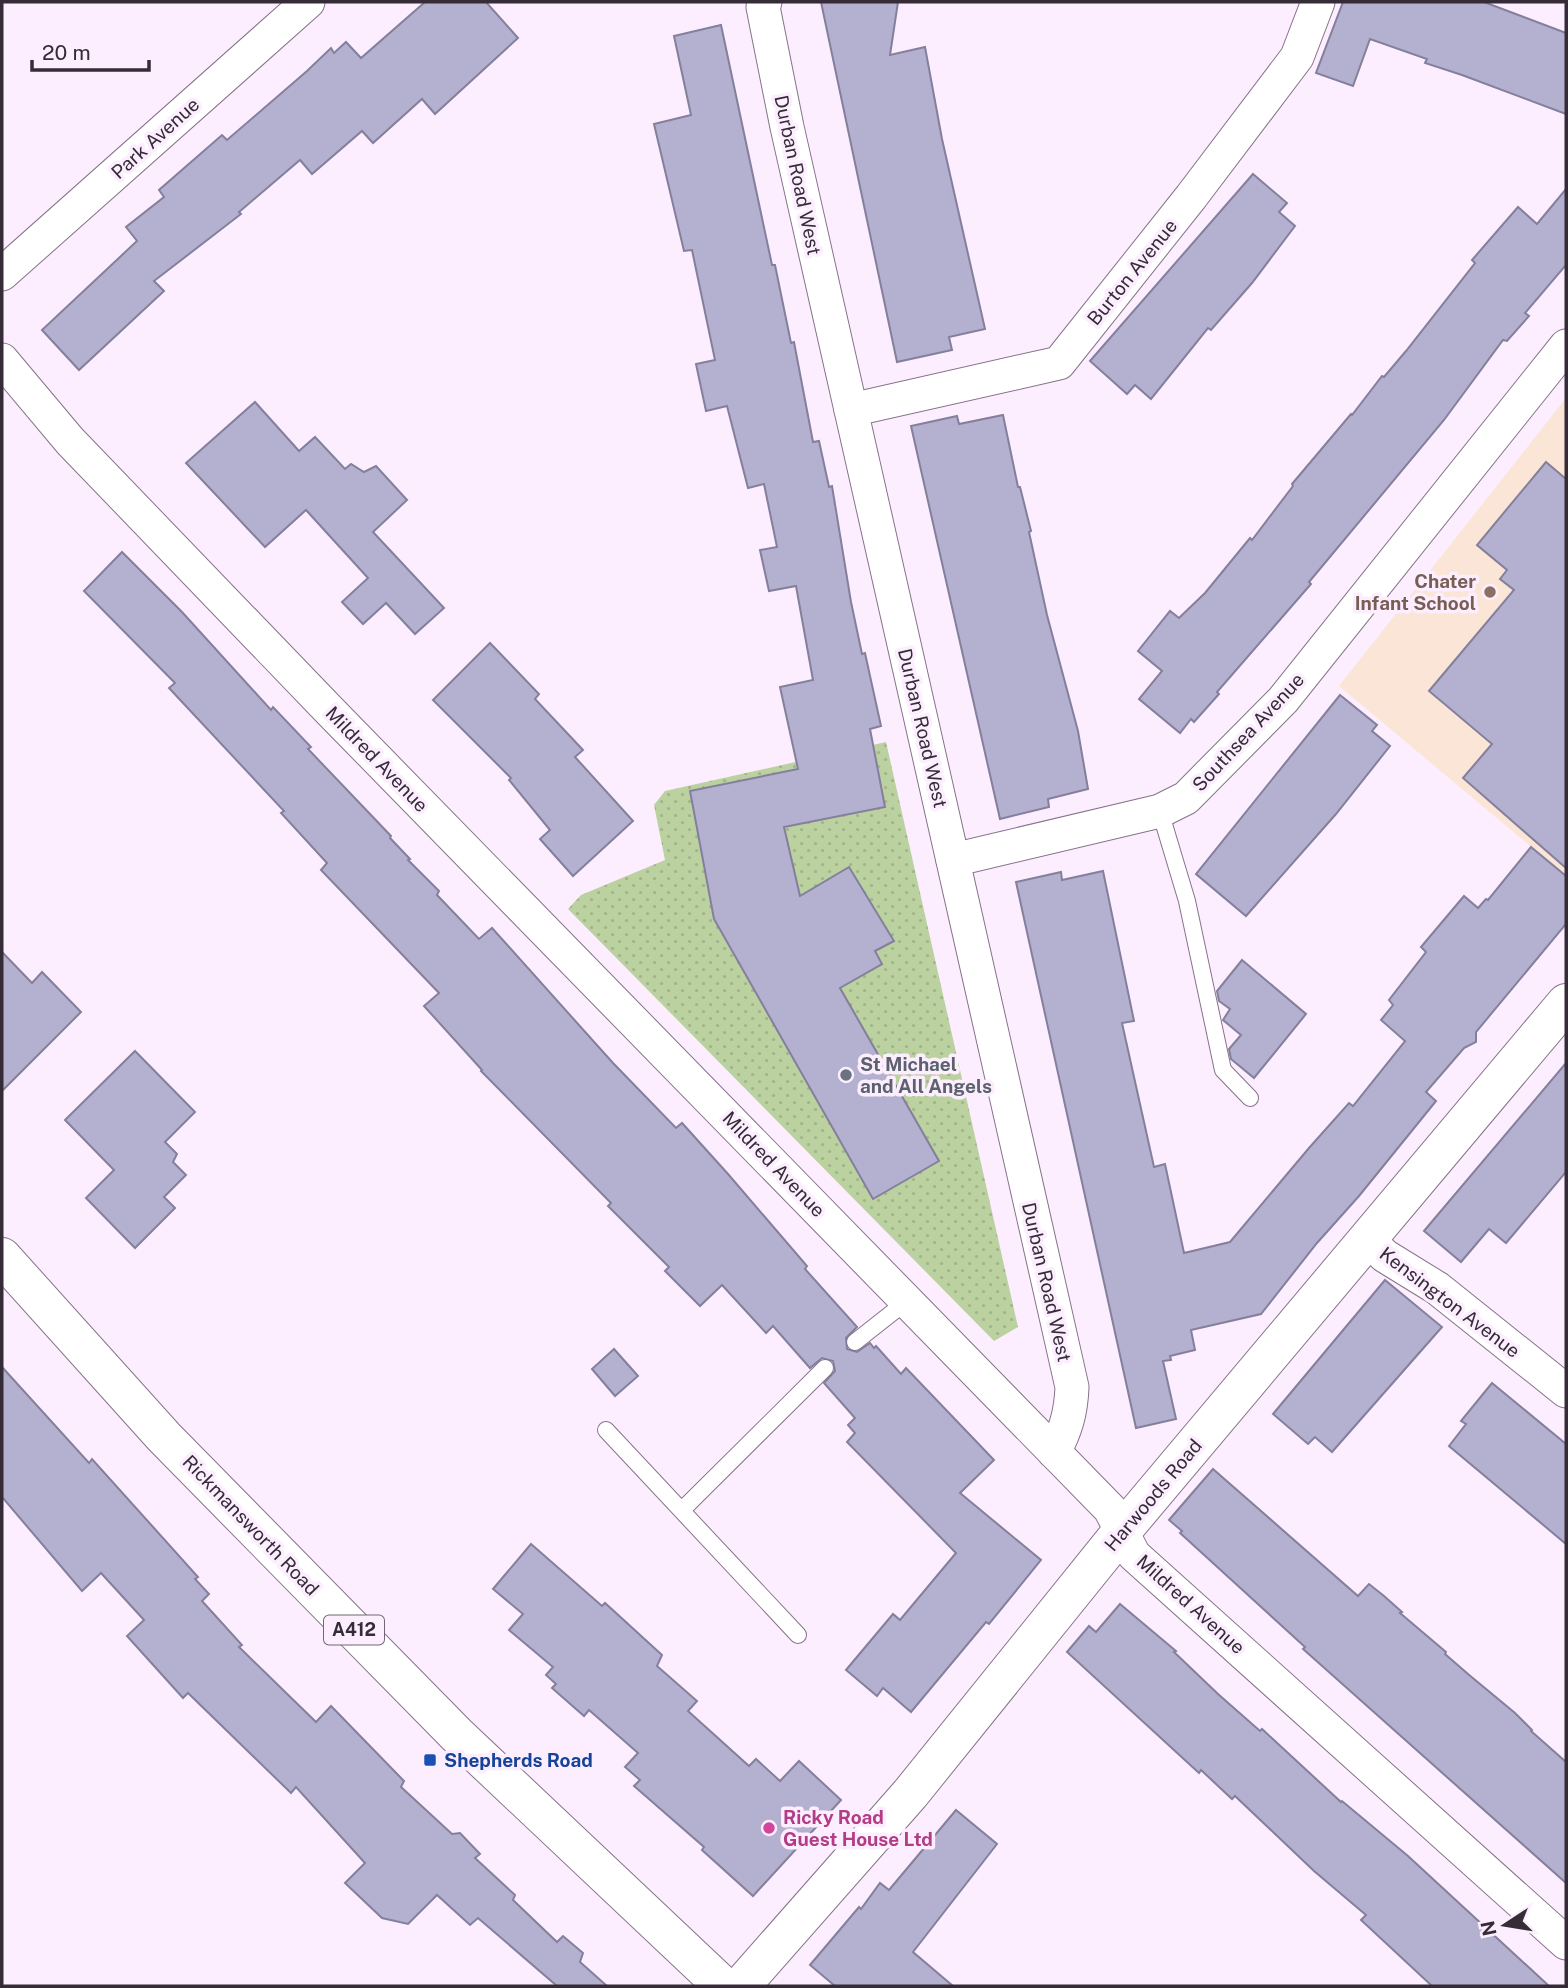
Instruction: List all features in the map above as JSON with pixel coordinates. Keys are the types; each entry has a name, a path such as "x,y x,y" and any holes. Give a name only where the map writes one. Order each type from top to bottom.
{"street":[{"name":"Park Avenue","path":"2,274 308,2"},
{"name":"Durban Road West","path":"765,2 787,127 1072,1387 1071,1412 1065,1432 1054,1452"},
{"name":"Burton Avenue","path":"851,410 1059,363 1191,198 1297,57 1318,2"},
{"name":"Southsea Avenue","path":"953,860 1160,811 1186,798 1283,700 1566,346"},
{"name":"Mildred Avenue","path":"2,360 70,441 310,690 1110,1509 1134,1555 1566,1943"},
{"name":"Harwoods Road","path":"741,1986 910,1794 1122,1531 1566,1003"},
{"name":"Kensington Avenue","path":"1367,1239 1385,1256 1437,1288 1566,1391"},
{"name":"Rickmansworth Road","path":"2,1256 164,1437 457,1735 723,1986"}],"lane":[{"path":"1160,811 1187,901 1223,1070 1250,1098"},
{"path":"855,1342 907,1301"},
{"path":"682,1510 825,1368"},
{"path":"606,1430 798,1635"}],"shaded area":[{"name":"Chater Infant School","path":"1566,398 1566,876 1339,686"}],"green space":[{"path":"886,742 1018,1327 994,1341 568,909 581,895 665,860 654,805 665,791"}],"building":[{"path":"425,2 486,2 518,38 435,114 422,99 373,143 362,131 312,174 300,160 239,212 241,214 154,281 164,291 79,370 42,330 137,241 126,227 164,197 159,190 222,135 227,140 331,48 334,53 346,42 361,58"},
{"path":"821,2 898,2 890,55 925,47 942,139 985,329 949,337 952,350 897,362"},
{"path":"1343,2 1484,2 1566,33 1566,114 1425,63 1427,59 1370,39 1353,86 1316,73"},
{"path":"721,25 772,265 775,265 791,343 794,342 813,442 819,441 829,487 832,486 851,602 881,726 870,729 885,807 784,827 800,896 849,867 894,941 875,951 882,964 840,988 939,1161 873,1199 714,919 690,791 798,769 780,687 813,680 796,586 769,591 760,550 777,547 764,484 748,488 727,406 706,411 696,364 715,360 692,250 684,251 654,124 691,115 674,36"},
{"path":"1253,174 1287,203 1279,212 1295,226 1252,283 1211,330 1208,328 1151,399 1135,385 1127,394 1090,361"},
{"path":"1566,189 1566,265 1525,313 1529,316 1507,341 1503,340 1444,420 1309,582 1311,584 1217,692 1219,694 1194,722 1191,719 1180,733 1139,699 1162,671 1138,651 1170,611 1179,618 1205,593 1250,538 1252,540 1292,484 1406,351 1475,263 1472,260 1518,207 1537,224"},
{"path":"255,402 299,451 315,437 345,469 351,464 364,472 376,466 407,500 373,532 444,608 415,634 386,603 363,624 342,602 368,578 306,510 265,547 186,463"},
{"path":"1003,415 1018,487 1031,531 1029,532 1047,615 1078,731 1088,789 1048,799 1049,807 1000,819 911,426 957,416 959,424"},
{"path":"1546,462 1566,479 1566,868 1463,778 1492,744 1429,691 1514,590 1500,579 1507,570 1477,545"},
{"path":"122,552 182,612 271,710 273,707 311,747 308,749 391,836 410,859 408,860 439,891 437,895 479,939 492,928 613,1063 676,1128 682,1123 857,1327 846,1338 847,1349 857,1352 870,1343 874,1348 876,1346 901,1374 906,1368 994,1460 960,1493 1041,1560 911,1712 883,1688 877,1696 846,1670 893,1614 900,1620 956,1553 847,1442 855,1433 848,1425 855,1418 824,1383 835,1371 833,1361 822,1358 810,1368 773,1326 766,1333 722,1285 700,1306 665,1271 669,1267 608,1206 611,1203 481,1071 424,1006 439,993 321,870 327,863 281,813 284,811 169,688 175,683 84,591"},
{"path":"490,643 539,694 535,699 583,750 575,757 633,821 573,876 540,839 550,830 509,780 511,778 433,700"},
{"path":"1340,695 1377,725 1372,731 1390,746 1336,814 1246,916 1196,874"},
{"path":"1531,847 1566,876 1566,924 1476,1032 1476,1042 1464,1048 1426,1092 1436,1101 1261,1314 1191,1330 1195,1350 1170,1356 1171,1360 1163,1361 1176,1419 1136,1428 1016,882 1061,872 1062,880 1103,871 1134,1021 1122,1023 1154,1167 1165,1164 1184,1253 1230,1242 1349,1103 1353,1106 1405,1041 1381,1020 1393,1005 1389,1000 1426,952 1421,947 1464,896 1478,908 1488,900"},
{"path":"2,952 32,983 42,972 81,1012 2,1091"},
{"path":"1242,960 1306,1014 1254,1078 1231,1059 1229,1049 1241,1035 1223,1020 1230,1009 1219,1001 1217,991"},
{"path":"135,1051 195,1112 165,1142 177,1154 173,1162 186,1175 164,1197 175,1208 135,1248 86,1198 114,1170 65,1120"},
{"path":"1566,1063 1566,1172 1506,1243 1489,1229 1461,1262 1424,1231"},
{"path":"1385,1280 1442,1327 1332,1452 1315,1437 1308,1444 1273,1414"},
{"path":"614,1349 638,1376 615,1396 592,1369"},
{"path":"2,1367 89,1463 92,1459 198,1577 195,1579 209,1594 202,1601 242,1645 239,1647 316,1722 331,1706 404,1781 401,1787 452,1834 460,1833 480,1854 475,1858 515,1895 513,1900 557,1942 563,1936 583,1953 580,1962 607,1986 557,1986 478,1918 470,1925 437,1895 408,1924 382,1918 345,1883 365,1863 296,1787 291,1793 188,1693 183,1698 127,1636 144,1620 101,1573 82,1591 2,1497"},
{"path":"1492,1383 1566,1444 1566,1544 1449,1446 1466,1424 1461,1421"},
{"path":"1213,1469 1358,1596 1369,1584 1384,1596 1566,1762 1566,1883 1303,1649 1305,1647 1180,1533 1182,1531 1169,1520"},
{"path":"531,1544 602,1606 605,1603 662,1655 657,1666 697,1701 688,1711 749,1766 756,1759 780,1781 799,1761 841,1800 753,1896 702,1850 704,1847 634,1786 640,1780 625,1767 638,1753 589,1710 584,1716 552,1688 556,1684 546,1675 553,1667 509,1630 523,1614 493,1589"},
{"path":"1120,1604 1176,1651 1174,1652 1218,1694 1260,1731 1262,1729 1341,1802 1408,1856 1549,1986 1432,1986 1361,1920 1366,1915 1314,1871 1235,1796 1232,1799 1201,1770 1199,1773 1067,1652 1089,1626 1096,1632"},
{"path":"956,1810 997,1844 913,1952 953,1986 835,1986 810,1965 859,1907 861,1909 880,1883 889,1890"}],"place":[{"name":"Chater Infant School","path":"1490,592"},
{"name":"St Michael and All Angels","path":"846,1075"},
{"name":"Shepherds Road","path":"430,1760"},
{"name":"Ricky Road Guest House Ltd","path":"769,1828"}]}
